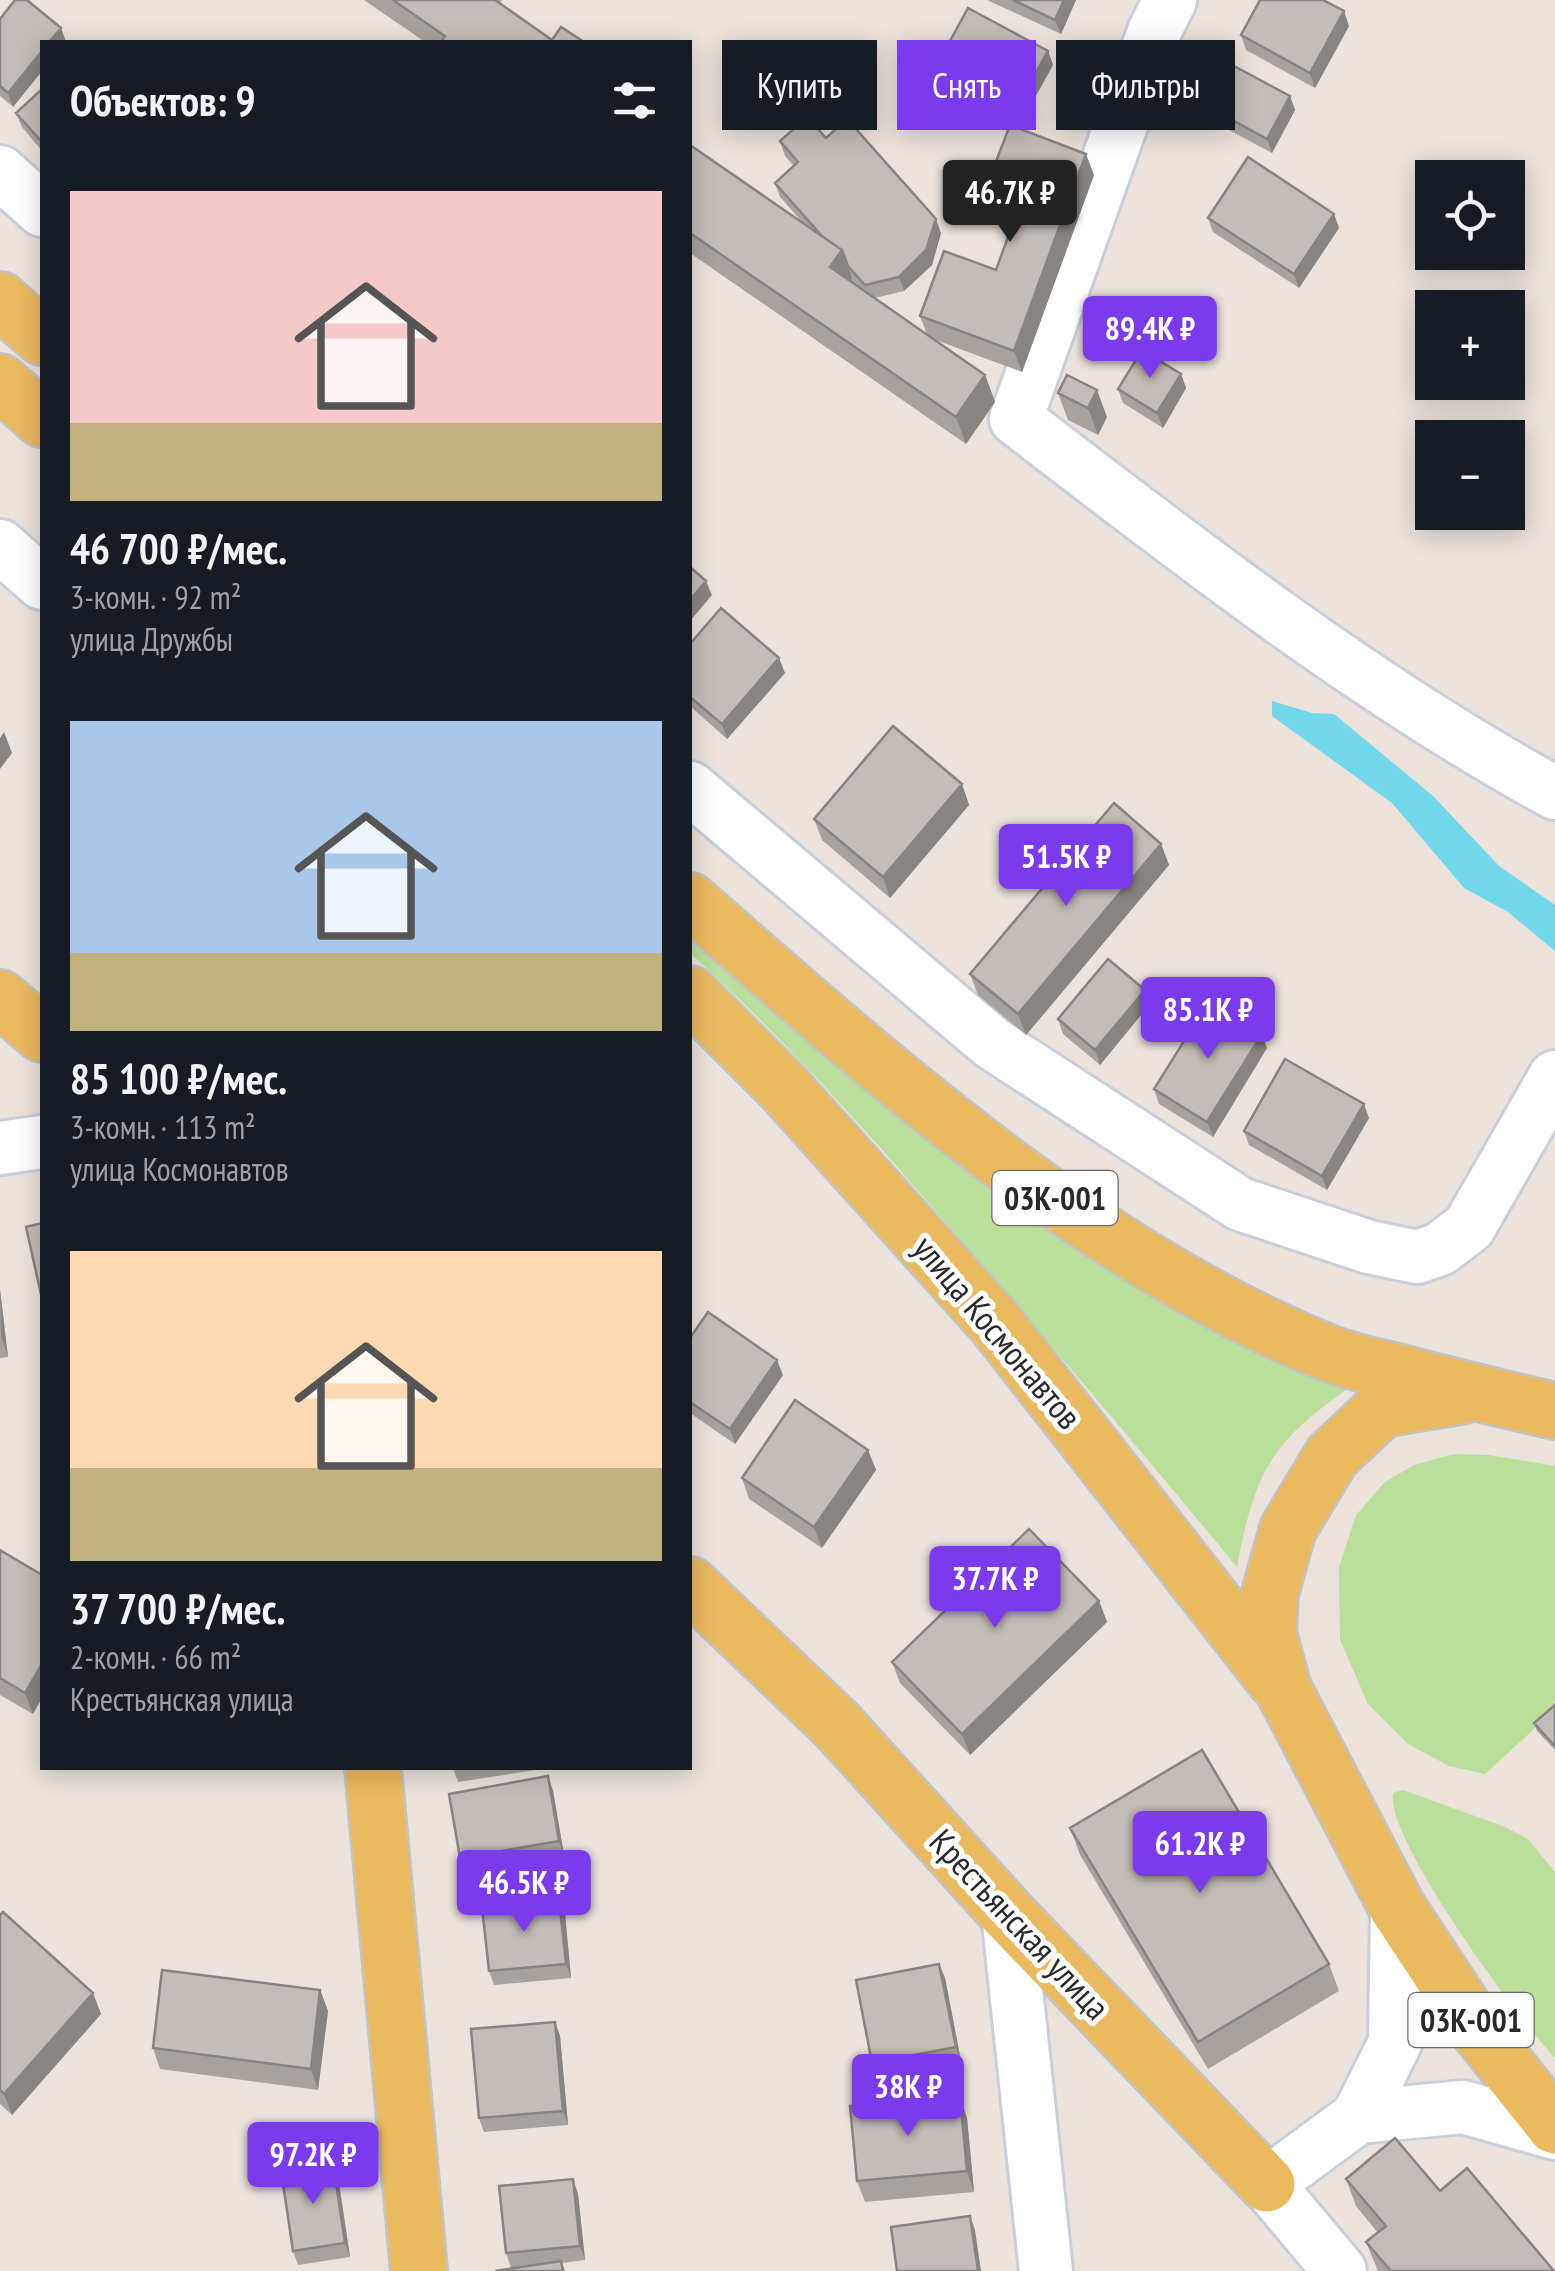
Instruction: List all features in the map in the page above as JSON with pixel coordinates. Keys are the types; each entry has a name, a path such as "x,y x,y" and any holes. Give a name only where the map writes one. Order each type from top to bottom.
{"main road":[{"path":"0,300 40,335"},
{"path":"0,382 40,417"},
{"name":"03К-001","path":"692,903 825,1020 976,1140 1106,1235 1231,1310 1332,1354 1555,1410"},
{"name":"улица Космонавтов","path":"692,996 784,1088 996,1324 1282,1689"},
{"path":"0,998 40,1032"},
{"name":"03К-001","path":"1479,1394 1382,1409 1332,1456 1288,1529 1270,1593 1268,1633 1282,1689 1397,1907 1478,2030 1555,2129"},
{"name":"Крестьянская улица","path":"692,1587 836,1725 1008,1914 1267,2184"},
{"path":"373,1770 418,2271"}],"street":[{"path":"1170,0 1154,32 1016,419 1290,624 1468,746 1555,794"},
{"path":"0,172 40,208"},
{"path":"0,546 40,581"},
{"path":"692,790 992,1043 1240,1204 1369,1247 1417,1256 1440,1248 1460,1234 1482,1210 1555,1077"},
{"path":"0,1148 40,1142"},
{"path":"1267,2184 1358,2117 1395,2043 1397,1907"},
{"path":"1008,1914 1046,2271"},
{"path":"1358,2117 1463,2108 1555,2129"},
{"name":"Крестьянская улица","path":"1267,2184 1340,2271"}],"green space":[{"path":"692,935 1002,1200 1163,1305 1293,1363 1353,1385 1303,1423 1271,1461 1251,1506 1237,1567 876,1143 767,1027 692,955"},
{"path":"1454,1454 1489,1455 1555,1466 1555,1710 1485,1774 1449,1766 1408,1744 1368,1704 1340,1640 1339,1567 1356,1515 1385,1482 1414,1465"},
{"path":"1403,1790 1528,1839 1555,1872 1555,2058 1486,1970 1431,1887 1396,1816 1393,1793"}],"water":[{"path":"1272,701 1312,713 1334,714 1433,796 1499,866 1555,905 1555,951 1508,912 1464,888 1392,803 1272,716"}],"building":[{"path":"15,0 27,0 61,28 51,40 40,40 40,53 8,93 0,86 0,19"},
{"path":"393,0 495,0 552,40 442,40 445,36"},
{"path":"1013,0 1064,0 1055,20"},
{"path":"1260,0 1323,0 1344,11 1310,73 1241,35"},
{"path":"968,8 1028,40 951,40"},
{"path":"561,27 581,40 552,40"},
{"path":"1036,45 1048,51 1036,72"},
{"path":"1235,67 1290,96 1267,139 1235,121"},
{"path":"40,91 40,140 16,113"},
{"path":"792,130 819,130 826,138 835,130 857,130 936,219 926,250 899,277 865,285 848,266 842,250 822,236 775,183 798,162 780,141"},
{"path":"1008,130 1023,130 1086,154 1014,351 920,316 944,251 996,270 1025,190 990,177"},
{"path":"692,146 842,250 830,267 985,375 956,417 692,234"},
{"path":"1248,157 1334,214 1294,274 1208,218"},
{"path":"1142,350 1181,374 1157,413 1118,389"},
{"path":"1067,375 1097,390 1088,408 1058,393"},
{"path":"692,569 706,581 692,598"},
{"path":"721,608 779,658 722,724 692,699 692,642"},
{"path":"893,726 962,784 883,877 814,819"},
{"path":"1114,803 1161,844 1018,1014 970,974"},
{"path":"1108,959 1145,990 1095,1050 1058,1019"},
{"path":"1209,1001 1262,1034 1207,1122 1154,1089"},
{"path":"1285,1059 1364,1104 1322,1176 1244,1131"},
{"path":"40,1224 40,1290 26,1227"},
{"path":"708,1312 777,1360 730,1429 692,1403 692,1335"},
{"path":"795,1400 868,1450 814,1527 742,1478"},
{"path":"1029,1529 1099,1601 962,1734 892,1662"},
{"path":"0,1550 40,1574 40,1667 25,1693 0,1678"},
{"path":"1555,1705 1555,1746 1534,1723"},
{"path":"1202,1750 1329,1964 1198,2042 1070,1828"},
{"path":"548,1776 559,1841 460,1858 449,1794"},
{"path":"559,1899 566,1964 489,1971 482,1907"},
{"path":"3,1912 93,1993 4,2094 0,2090"},
{"path":"939,1964 956,2047 872,2063 856,1980"},
{"path":"162,1970 320,1990 311,2069 153,2048"},
{"path":"555,2022 563,2111 479,2118 471,2029"},
{"path":"960,2097 967,2171 857,2181 850,2106"},
{"path":"1395,2138 1440,2191 1467,2168 1554,2271 1391,2271 1366,2242 1386,2226 1346,2179"},
{"path":"333,2163 345,2243 293,2251 281,2170"},
{"path":"573,2179 580,2246 506,2253 499,2186"},
{"path":"970,2216 978,2271 897,2271 891,2227"},
{"path":"561,2261 563,2271 495,2271"}]}
